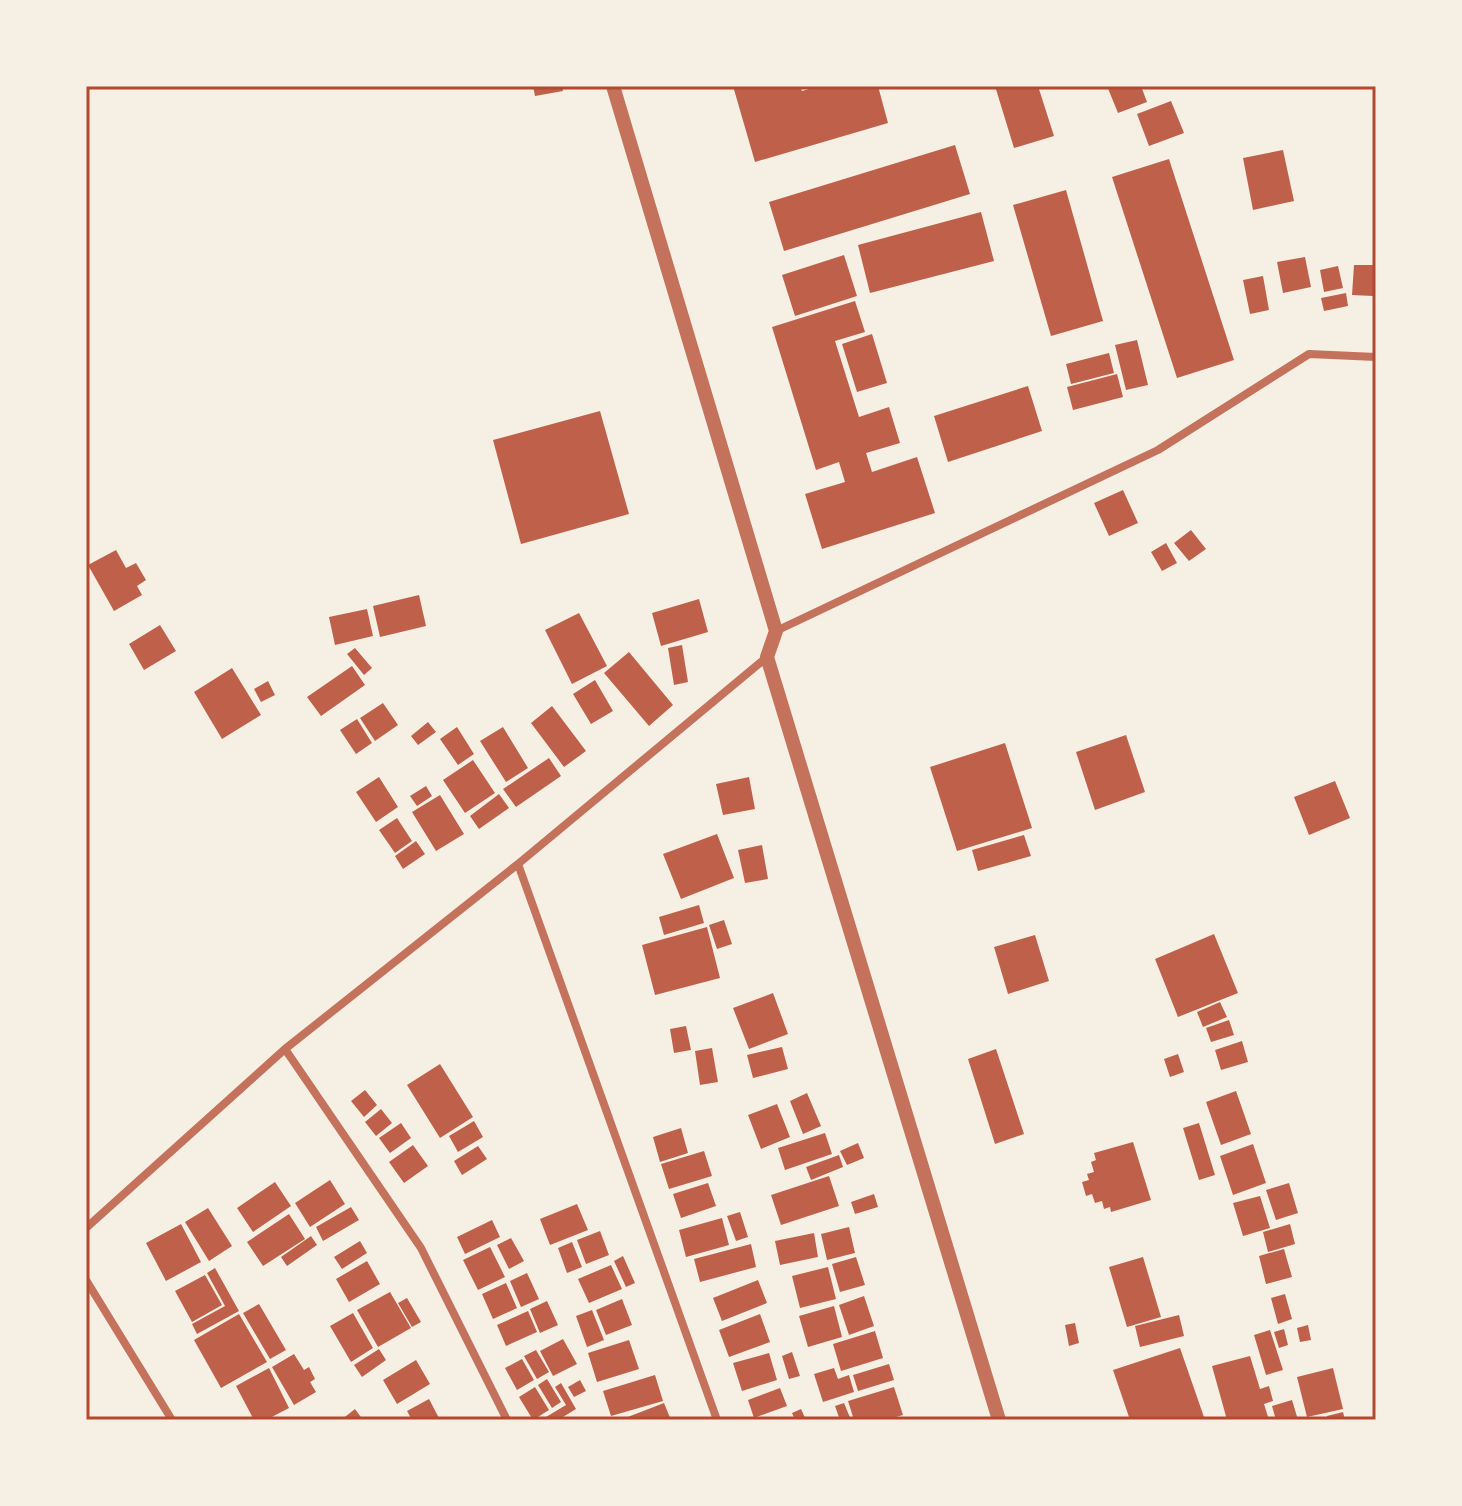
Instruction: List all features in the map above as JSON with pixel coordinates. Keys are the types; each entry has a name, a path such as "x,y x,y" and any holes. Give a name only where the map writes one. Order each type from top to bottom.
{"street":[{"path":"86,1228 285,1049 518,864 767,657 776,631 613,86"},
{"path":"776,631 1158,450 1309,354 1376,357"},
{"path":"767,657 999,1420"},
{"path":"518,864 717,1420"},
{"path":"285,1049 421,1248 507,1420"},
{"path":"86,1280 172,1420"}],"building":[{"path":"533,86 562,86 563,91 535,96"},
{"path":"733,86 800,86 802,91 820,86 878,86 888,123 755,162"},
{"path":"995,86 1038,86 1054,136 1014,148"},
{"path":"1107,86 1141,86 1147,102 1118,113"},
{"path":"1171,101 1184,133 1149,146 1137,114"},
{"path":"955,145 970,194 784,251 769,202"},
{"path":"1283,150 1294,201 1253,210 1243,158"},
{"path":"1169,159 1234,360 1177,378 1112,177"},
{"path":"1066,190 1103,321 1051,336 1013,205"},
{"path":"981,212 994,261 870,293 858,245"},
{"path":"844,255 857,296 795,316 782,275"},
{"path":"1305,257 1311,287 1283,293 1277,262"},
{"path":"1354,265 1374,265 1373,296 1352,295"},
{"path":"1338,266 1343,288 1324,292 1320,270"},
{"path":"1263,276 1269,310 1250,314 1243,280"},
{"path":"1346,293 1348,306 1324,311 1321,298"},
{"path":"855,301 865,332 835,341 859,417 889,407 900,443 866,453 872,472 917,457 935,513 822,549 805,494 845,482 839,462 816,470 772,327"},
{"path":"872,334 887,383 857,392 842,344"},
{"path":"1137,340 1148,385 1126,390 1115,345"},
{"path":"1109,353 1114,373 1071,384 1066,364"},
{"path":"1117,374 1123,397 1073,410 1067,387"},
{"path":"1028,386 1042,431 948,462 934,416"},
{"path":"600,411 629,514 521,544 493,440"},
{"path":"1123,490 1138,523 1109,536 1094,503"},
{"path":"1191,530 1206,549 1189,561 1174,543"},
{"path":"1166,543 1177,563 1162,571 1151,552"},
{"path":"116,550 126,568 136,563 146,580 137,586 142,595 114,611 88,565"},
{"path":"419,595 426,626 380,637 373,606"},
{"path":"699,599 708,632 661,646 652,613"},
{"path":"367,609 373,636 335,645 329,617"},
{"path":"579,613 607,666 572,684 545,630"},
{"path":"160,625 176,651 144,670 129,644"},
{"path":"682,645 688,682 674,685 668,648"},
{"path":"355,648 372,668 364,675 347,654"},
{"path":"629,652 673,705 649,726 604,673"},
{"path":"352,666 365,685 321,716 307,697"},
{"path":"232,668 261,715 222,739 194,692"},
{"path":"595,680 613,711 591,724 573,694"},
{"path":"268,681 275,695 261,702 254,689"},
{"path":"383,703 398,725 375,741 360,718"},
{"path":"552,706 586,751 564,767 531,723"},
{"path":"357,719 372,743 356,754 340,730"},
{"path":"428,722 436,732 418,745 411,736"},
{"path":"457,727 474,754 458,765 440,739"},
{"path":"503,727 528,768 506,782 480,741"},
{"path":"1126,735 1145,792 1095,810 1076,752"},
{"path":"1005,743 1032,828 957,851 930,767"},
{"path":"549,758 561,776 516,807 503,789"},
{"path":"473,760 495,793 465,813 443,780"},
{"path":"379,777 398,807 376,822 356,792"},
{"path":"749,777 755,809 723,815 716,784"},
{"path":"1335,781 1350,818 1309,835 1294,797"},
{"path":"426,786 432,796 417,806 410,796"},
{"path":"499,794 509,808 479,829 470,816"},
{"path":"440,795 464,834 436,851 412,812"},
{"path":"397,818 412,841 395,853 379,830"},
{"path":"717,834 734,878 681,899 663,854"},
{"path":"1024,835 1031,856 978,871 972,850"},
{"path":"416,841 425,854 403,869 395,856"},
{"path":"762,845 768,879 745,883 738,850"},
{"path":"699,905 704,923 664,935 659,917"},
{"path":"724,920 732,944 717,949 709,925"},
{"path":"707,927 720,978 655,995 642,945"},
{"path":"1214,934 1238,993 1178,1017 1155,959"},
{"path":"1035,935 1049,981 1008,994 994,947"},
{"path":"773,993 788,1034 749,1049 733,1008"},
{"path":"1220,1002 1227,1017 1203,1027 1197,1012"},
{"path":"1229,1020 1234,1035 1211,1042 1206,1028"},
{"path":"686,1026 691,1050 674,1053 670,1029"},
{"path":"1242,1041 1248,1062 1221,1070 1215,1050"},
{"path":"782,1047 788,1069 753,1078 747,1055"},
{"path":"712,1048 718,1082 700,1085 695,1051"},
{"path":"996,1049 1024,1134 995,1144 968,1059"},
{"path":"1178,1054 1184,1072 1170,1077 1164,1059"},
{"path":"440,1064 473,1117 440,1138 407,1085"},
{"path":"365,1090 377,1105 364,1117 351,1101"},
{"path":"1236,1091 1251,1134 1221,1145 1206,1102"},
{"path":"807,1093 821,1126 803,1134 790,1101"},
{"path":"777,1104 790,1137 761,1149 748,1115"},
{"path":"381,1109 392,1123 376,1136 365,1122"},
{"path":"474,1121 483,1137 458,1152 449,1136"},
{"path":"401,1123 411,1138 390,1153 379,1138"},
{"path":"1199,1123 1215,1175 1199,1180 1183,1128"},
{"path":"681,1128 688,1153 660,1162 653,1137"},
{"path":"825,1133 832,1154 785,1170 778,1148"},
{"path":"1133,1142 1151,1200 1111,1212 1110,1207 1104,1209 1102,1201 1095,1203 1092,1194 1086,1196 1082,1182 1089,1180 1087,1174 1094,1172 1091,1162 1096,1160 1094,1153"},
{"path":"858,1143 864,1158 847,1165 840,1151"},
{"path":"1253,1144 1266,1183 1233,1195 1220,1156"},
{"path":"413,1145 428,1166 404,1183 389,1162"},
{"path":"478,1146 487,1159 462,1175 454,1161"},
{"path":"704,1151 712,1176 669,1189 661,1164"},
{"path":"839,1155 843,1167 811,1180 806,1167"},
{"path":"829,1176 839,1206 781,1225 771,1195"},
{"path":"330,1180 345,1204 310,1227 295,1203"},
{"path":"275,1182 291,1206 253,1232 237,1208"},
{"path":"708,1183 716,1206 681,1218 673,1194"},
{"path":"1289,1183 1298,1213 1276,1220 1266,1190"},
{"path":"874,1194 878,1207 855,1214 851,1202"},
{"path":"1260,1196 1270,1228 1243,1236 1233,1203"},
{"path":"577,1204 588,1230 550,1245 540,1219"},
{"path":"351,1207 359,1220 323,1241 316,1227"},
{"path":"208,1208 232,1246 209,1261 185,1222"},
{"path":"740,1212 748,1237 736,1241 727,1216"},
{"path":"289,1214 305,1239 263,1266 247,1242"},
{"path":"722,1218 729,1245 686,1257 679,1230"},
{"path":"492,1220 500,1237 465,1254 457,1237"},
{"path":"181,1224 201,1262 166,1281 146,1243"},
{"path":"1290,1224 1295,1244 1268,1252 1263,1232"},
{"path":"849,1227 855,1253 827,1260 821,1234"},
{"path":"600,1231 609,1255 586,1264 577,1240"},
{"path":"814,1233 818,1257 780,1265 775,1241"},
{"path":"311,1236 317,1245 287,1266 281,1257"},
{"path":"511,1238 524,1261 509,1269 497,1245"},
{"path":"360,1241 367,1253 342,1269 334,1257"},
{"path":"572,1242 582,1267 567,1273 558,1248"},
{"path":"751,1244 756,1267 700,1282 694,1259"},
{"path":"490,1247 505,1277 478,1290 463,1260"},
{"path":"1284,1249 1292,1277 1266,1284 1259,1256"},
{"path":"623,1256 635,1283 626,1287 614,1261"},
{"path":"856,1257 865,1285 840,1292 832,1264"},
{"path":"1143,1257 1161,1317 1127,1327 1109,1267"},
{"path":"367,1261 380,1284 349,1302 336,1279"},
{"path":"611,1265 622,1289 589,1303 578,1279"},
{"path":"828,1267 836,1299 800,1308 792,1276"},
{"path":"215,1268 239,1311 197,1334 192,1324 225,1306 207,1273"},
{"path":"527,1273 539,1299 521,1307 510,1281"},
{"path":"205,1275 222,1305 192,1322 175,1291"},
{"path":"758,1280 767,1303 722,1321 713,1298"},
{"path":"506,1283 517,1308 493,1319 482,1294"},
{"path":"390,1292 411,1328 378,1347 357,1310"},
{"path":"1285,1294 1292,1319 1278,1324 1271,1298"},
{"path":"864,1296 874,1326 849,1335 839,1305"},
{"path":"407,1298 421,1322 412,1327 398,1303"},
{"path":"622,1299 632,1325 606,1335 596,1310"},
{"path":"547,1301 558,1325 540,1333 530,1309"},
{"path":"259,1304 286,1350 270,1359 243,1313"},
{"path":"834,1306 842,1337 808,1347 799,1316"},
{"path":"592,1310 604,1340 587,1347 576,1316"},
{"path":"528,1311 537,1332 506,1346 497,1325"},
{"path":"353,1313 373,1348 351,1362 330,1326"},
{"path":"239,1314 267,1362 221,1388 194,1340"},
{"path":"760,1314 770,1342 729,1357 719,1330"},
{"path":"1179,1315 1184,1336 1140,1347 1135,1326"},
{"path":"1075,1323 1079,1343 1069,1346 1065,1325"},
{"path":"1308,1325 1311,1340 1300,1342 1297,1328"},
{"path":"1284,1329 1288,1345 1279,1348 1274,1332"},
{"path":"1270,1330 1283,1370 1266,1375 1254,1335"},
{"path":"875,1331 883,1358 841,1371 833,1344"},
{"path":"563,1339 577,1364 553,1376 540,1351"},
{"path":"629,1340 639,1369 597,1382 588,1353"},
{"path":"1180,1348 1205,1420 1130,1420 1113,1370"},
{"path":"379,1349 386,1360 362,1377 354,1365"},
{"path":"536,1350 549,1372 537,1379 524,1356"},
{"path":"792,1352 800,1376 789,1379 782,1356"},
{"path":"769,1353 777,1380 742,1391 733,1363"},
{"path":"294,1354 304,1370 309,1367 315,1379 310,1382 316,1392 294,1405 272,1367"},
{"path":"1250,1356 1260,1389 1269,1386 1273,1401 1264,1404 1269,1420 1227,1420 1212,1366"},
{"path":"522,1359 534,1380 517,1390 505,1368"},
{"path":"416,1360 430,1384 397,1404 383,1380"},
{"path":"889,1364 894,1380 858,1391 853,1375"},
{"path":"269,1368 289,1408 266,1420 254,1420 236,1386"},
{"path":"834,1368 838,1379 849,1375 854,1392 823,1402 814,1374"},
{"path":"1333,1368 1343,1409 1307,1417 1297,1377"},
{"path":"655,1375 663,1401 611,1416 603,1391"},
{"path":"547,1379 561,1402 552,1408 538,1385"},
{"path":"580,1380 586,1391 574,1397 568,1387"},
{"path":"561,1383 576,1409 558,1420 541,1420 566,1405 555,1387"},
{"path":"535,1387 549,1410 533,1420 519,1397"},
{"path":"894,1387 903,1415 885,1420 854,1420 848,1401"},
{"path":"780,1388 787,1406 754,1418 748,1400"},
{"path":"429,1399 440,1420 412,1420 407,1411"},
{"path":"1292,1400 1298,1420 1276,1420 1272,1406"},
{"path":"664,1403 671,1420 620,1420"},
{"path":"844,1403 851,1420 840,1420 835,1406"},
{"path":"355,1409 363,1420 341,1420"},
{"path":"801,1409 806,1420 795,1420 792,1413"},
{"path":"1343,1412 1345,1420 1328,1420 1327,1416"}]}
